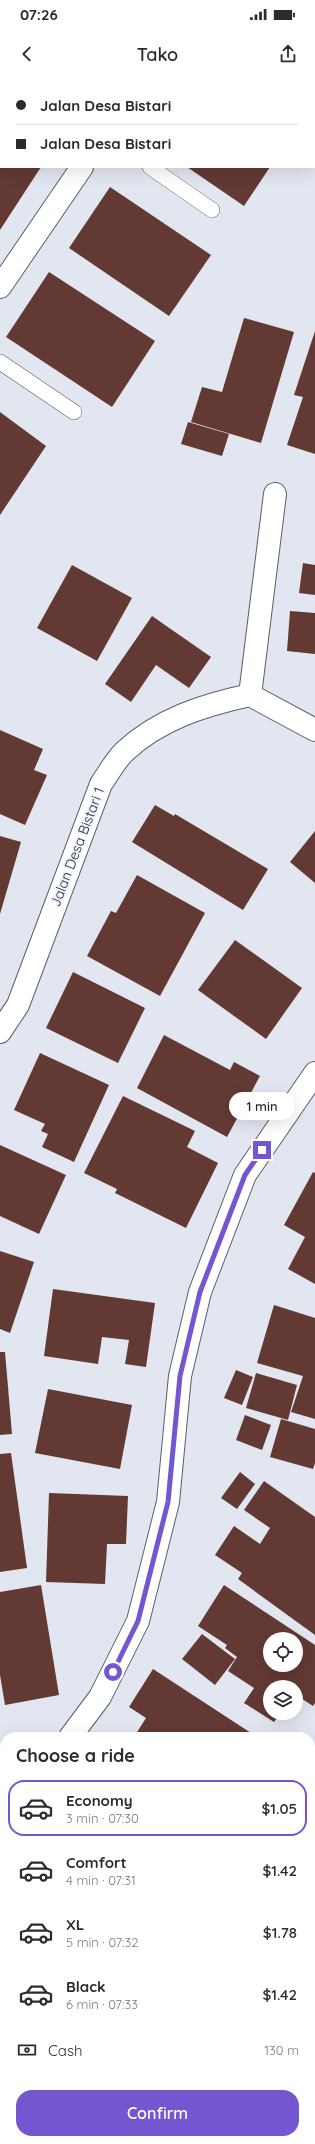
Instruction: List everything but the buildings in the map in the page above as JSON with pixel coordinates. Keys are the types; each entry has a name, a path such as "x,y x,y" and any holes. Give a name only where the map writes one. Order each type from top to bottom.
{"street":[{"path":"0,287 81,168"},
{"path":"275,494 250,695 315,730"},
{"name":"Jalan Desa Bistari 1","path":"0,1032 18,1005 101,784 124,753 158,726 207,704 250,695"},
{"path":"74,1732 100,1697 138,1621 168,1502 180,1376 200,1292 245,1175 315,1073"}],"lane":[{"path":"151,168 212,210"},
{"path":"0,362 74,412"}],"route":[{"path":"113,1672 138,1621 168,1502 180,1376 200,1292 245,1175 262,1150"}]}
